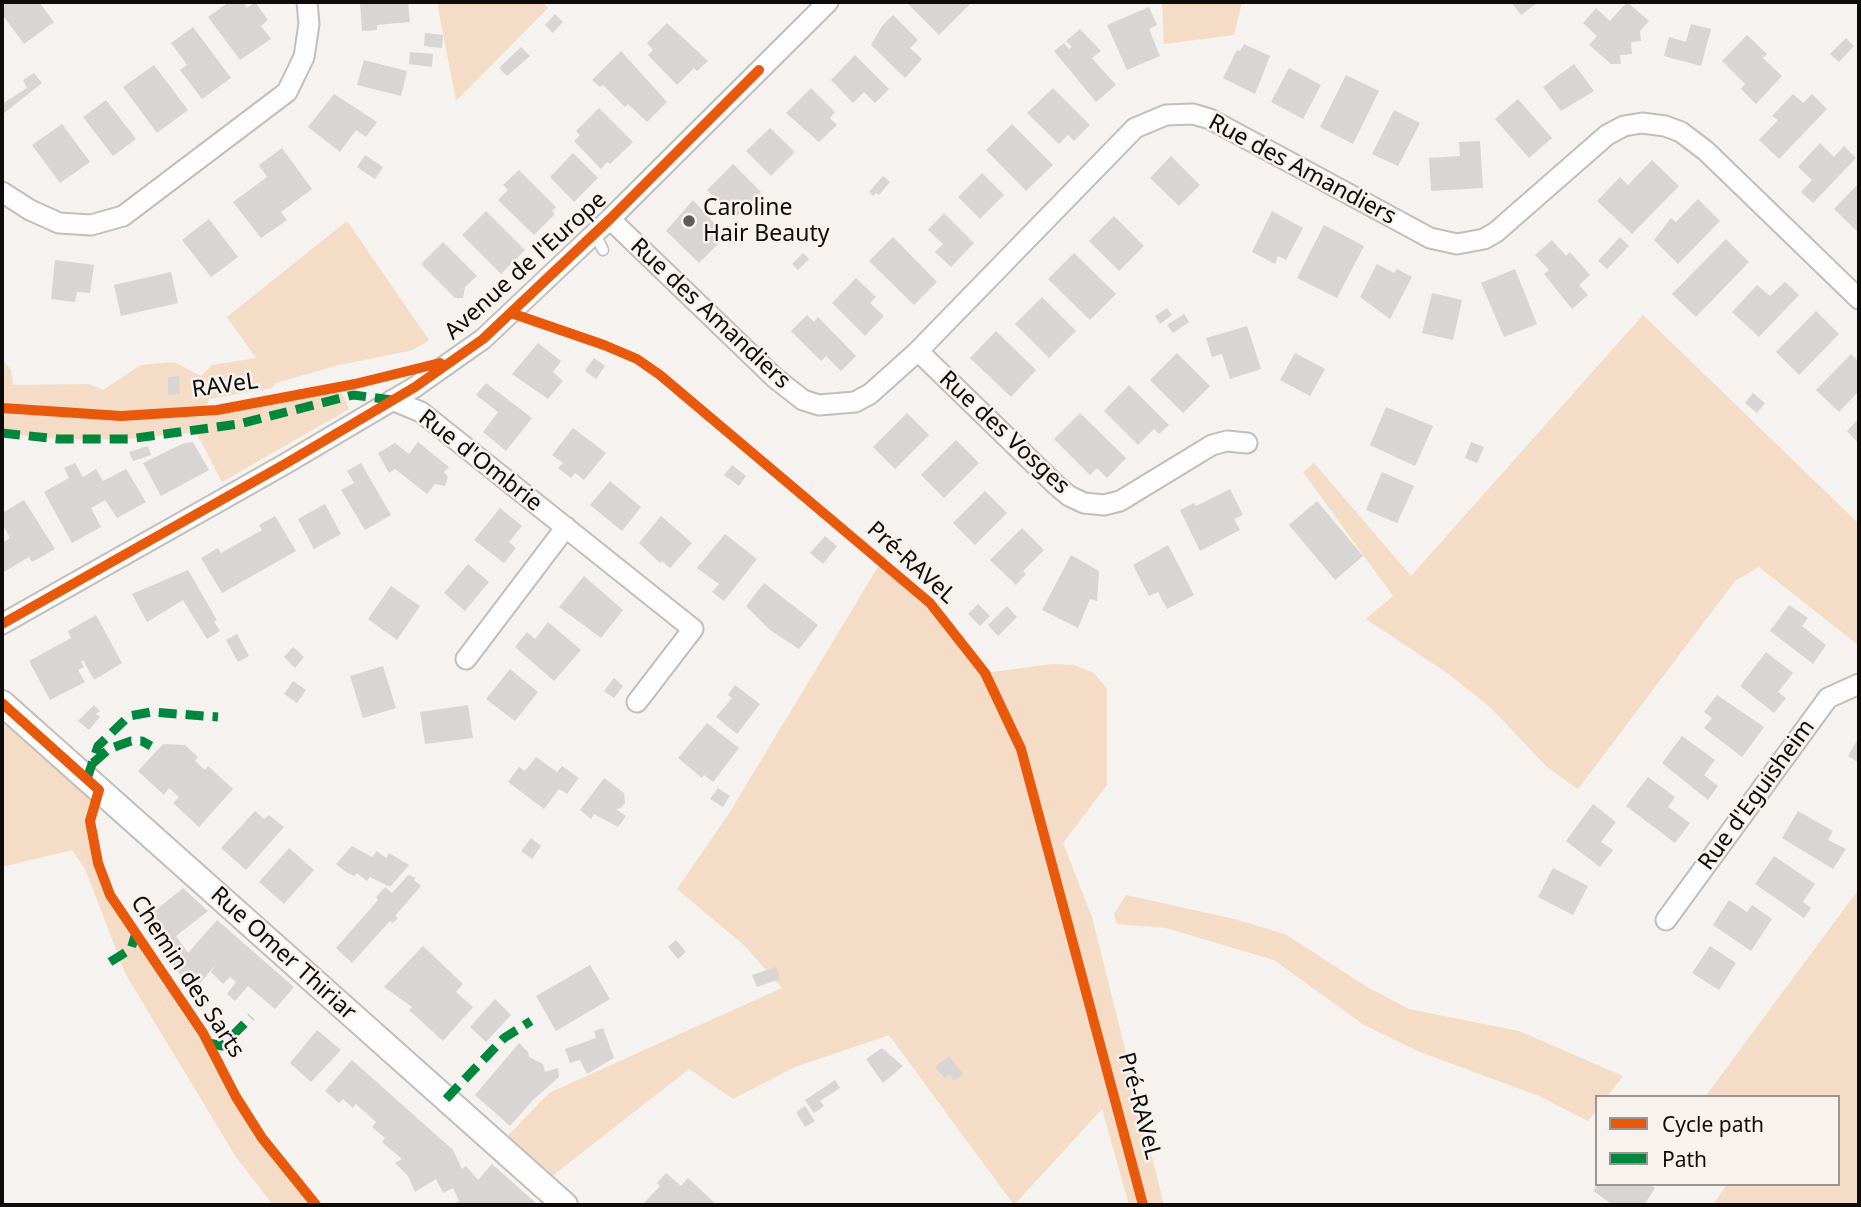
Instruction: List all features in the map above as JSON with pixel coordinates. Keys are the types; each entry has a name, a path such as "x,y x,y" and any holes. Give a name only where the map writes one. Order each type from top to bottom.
{"street":[{"path":"2,192 30,210 59,223 91,225 123,216 287,92 304,57 309,24 307,2"},
{"name":"Avenue de l'Europe","path":"2,624 391,400 483,339 599,242 610,219 828,2"},
{"name":"Rue des Amandiers","path":"610,219 775,378 803,400 819,405 855,402 870,394 918,351 1135,128 1150,119 1180,113 1210,119 1430,238 1457,244 1485,239 1496,232 1616,131 1642,123 1665,126 1681,132 1706,151 1859,299"},
{"name":"Rue des Vosges","path":"918,351 1056,485 1069,496 1084,503 1104,505 1120,501 1212,445 1227,441 1247,443"},
{"name":"Rue d'Ombrie","path":"391,400 421,412 693,629 637,702"},
{"name":"Rue d'Ombrie","path":"466,659 566,527"},
{"name":"Rue d'Eguisheim","path":"1667,920 1828,698 1859,684"},
{"name":"Rue Omer Thiriar","path":"2,703 565,1205"}],"shaded area":[{"path":"437,2 542,2 548,8 456,101"},
{"path":"1162,2 1242,2 1234,35 1164,44"},
{"path":"347,221 429,340 413,350 335,366 276,383 272,388 209,399 205,410 339,387 349,409 222,482 196,432 128,439 58,439 2,433 2,359 11,370 13,385 89,384 103,390 141,365 174,362 201,376 212,365 256,358 227,317"},
{"path":"1643,315 1859,524 1859,642 1857,644 1759,567 1735,581 1578,789 1547,767 1490,707 1447,673 1366,619 1393,596 1303,472 1314,463 1411,576"},
{"path":"881,562 930,603 985,673 1052,664 1074,665 1094,673 1107,689 1107,785 1063,843 1092,917 1164,1205 1129,1205 1102,1109 1014,1205 889,1035 795,1067 733,1099 689,1069 542,1184 498,1146 549,1093 782,988 745,946 677,889 728,815"},
{"path":"2,703 99,790 90,821 98,863 110,895 203,1033 236,1097 262,1138 316,1205 273,1205 236,1157 126,975 85,869 72,850 2,867"},
{"path":"1859,889 1859,1205 1713,1205 1726,1186 1840,1186 1840,1095 1706,1095"},
{"path":"1126,895 1234,919 1285,934 1367,987 1409,1009 1519,1031 1623,1076 1609,1095 1595,1095 1595,1112 1588,1121 1539,1096 1420,1052 1364,1025 1274,960 1166,928 1117,924 1114,914"}],"building":[{"path":"2,2 39,2 54,22 24,44 2,14"},
{"path":"229,2 243,2 247,8 255,2 268,20 261,26 271,39 240,60 208,17"},
{"path":"360,2 408,2 410,22 377,25 377,30 362,31"},
{"path":"906,2 972,2 939,35"},
{"path":"1511,2 1538,2 1521,15"},
{"path":"1627,2 1649,21 1640,31 1641,41 1631,42 1632,54 1620,55 1621,64 1611,64 1589,45 1597,36 1583,23 1596,8 1610,21"},
{"path":"1149,7 1157,25 1149,29 1160,56 1127,70 1107,25"},
{"path":"555,14 563,22 553,33 545,25"},
{"path":"893,15 918,40 910,48 922,59 905,78 871,45 882,26"},
{"path":"667,23 708,61 697,71 694,68 677,85 648,55 653,50 647,43"},
{"path":"1691,24 1711,29 1701,66 1664,56 1669,37 1686,42"},
{"path":"193,27 231,78 202,99 180,70 187,65 171,43"},
{"path":"1080,29 1101,51 1092,58 1116,85 1096,102 1054,51 1064,43 1069,49 1072,47 1066,41"},
{"path":"425,33 443,35 442,48 424,46"},
{"path":"1747,35 1767,54 1763,58 1782,76 1756,104 1741,89 1745,84 1722,61"},
{"path":"1846,38 1854,46 1839,62 1830,54"},
{"path":"1244,44 1270,56 1255,94 1223,78 1237,50 1240,51"},
{"path":"521,47 530,56 507,76 499,68"},
{"path":"621,51 667,102 647,122 628,104 625,107 603,85 600,87 592,80"},
{"path":"410,52 433,54 432,67 409,64"},
{"path":"855,55 889,89 875,103 864,92 853,103 831,80"},
{"path":"364,60 407,71 401,96 357,85"},
{"path":"1574,64 1594,91 1561,111 1543,87"},
{"path":"154,65 188,110 157,133 123,87"},
{"path":"1289,68 1321,85 1303,119 1271,102"},
{"path":"34,73 42,83 3,114 2,104 27,88 23,80"},
{"path":"1346,75 1379,91 1353,144 1320,127"},
{"path":"811,88 835,112 830,118 837,125 819,142 786,113"},
{"path":"1053,88 1090,125 1074,141 1068,135 1059,144 1027,113"},
{"path":"334,94 377,122 366,137 356,130 340,152 308,127"},
{"path":"1793,94 1803,103 1812,94 1827,109 1779,159 1759,140 1778,120 1772,116"},
{"path":"1518,99 1552,138 1529,158 1495,119"},
{"path":"106,100 136,139 113,156 83,117"},
{"path":"599,108 633,142 601,169 574,141 580,135 576,131"},
{"path":"1394,110 1420,123 1398,166 1372,154"},
{"path":"62,124 90,162 60,183 32,145"},
{"path":"1012,124 1053,165 1026,191 986,150"},
{"path":"770,128 795,152 771,176 746,151"},
{"path":"1480,141 1483,188 1431,191 1429,158 1460,156 1459,142"},
{"path":"1820,143 1834,157 1844,146 1856,158 1813,203 1801,192 1812,180 1798,167"},
{"path":"282,148 312,189 281,212 287,220 261,238 233,202 267,177 259,165"},
{"path":"573,153 598,178 574,202 550,177"},
{"path":"365,155 383,167 375,179 357,167"},
{"path":"1171,156 1200,185 1179,206 1150,178"},
{"path":"1652,160 1679,186 1632,234 1597,201 1620,177 1628,185"},
{"path":"733,164 761,192 735,218 707,190"},
{"path":"519,170 556,207 552,211 555,214 534,235 498,200 508,190 503,185"},
{"path":"982,173 1004,195 980,219 958,197"},
{"path":"883,176 890,182 879,195 876,193 873,196 869,192"},
{"path":"1859,183 1859,233 1834,209"},
{"path":"1698,199 1720,221 1678,264 1654,240 1671,218 1676,222"},
{"path":"693,200 726,236 699,263 666,231"},
{"path":"486,211 525,250 501,274 462,235"},
{"path":"1272,211 1303,228 1286,260 1278,256 1275,264 1252,252"},
{"path":"944,213 974,243 951,267 935,252 943,244 928,230"},
{"path":"1114,216 1144,246 1119,271 1089,241"},
{"path":"209,219 238,257 211,277 182,240"},
{"path":"1324,225 1364,246 1337,298 1297,278"},
{"path":"893,237 937,282 914,305 869,261"},
{"path":"1620,237 1629,246 1607,269 1598,261"},
{"path":"1726,239 1749,262 1696,317 1672,294"},
{"path":"1552,240 1566,256 1570,252 1590,275 1579,285 1588,295 1572,309 1544,274 1549,270 1535,255"},
{"path":"443,242 477,276 465,287 463,298 455,298 421,264"},
{"path":"803,253 809,259 798,270 792,264"},
{"path":"1074,253 1116,294 1090,320 1048,279"},
{"path":"55,260 94,265 90,293 77,292 75,302 51,299"},
{"path":"1377,264 1394,273 1397,269 1412,277 1390,319 1360,297"},
{"path":"1515,269 1537,324 1504,337 1481,283"},
{"path":"171,272 178,303 121,316 114,285"},
{"path":"856,278 876,297 870,303 884,316 865,336 832,303"},
{"path":"1785,282 1799,295 1759,337 1732,312 1757,285 1770,296"},
{"path":"1432,293 1462,300 1453,340 1422,333"},
{"path":"1042,297 1076,331 1049,358 1015,324"},
{"path":"1167,308 1172,315 1160,324 1155,316"},
{"path":"1816,311 1839,334 1799,375 1776,352"},
{"path":"1184,314 1189,322 1173,333 1167,325"},
{"path":"807,315 814,322 818,317 856,356 841,371 826,356 821,361 791,331"},
{"path":"1247,326 1261,369 1230,379 1222,354 1212,357 1206,338"},
{"path":"996,331 1036,370 1011,397 970,358"},
{"path":"538,343 561,361 553,372 563,381 548,399 512,374"},
{"path":"1177,353 1210,386 1183,413 1150,380"},
{"path":"1295,353 1325,369 1310,396 1280,380"},
{"path":"1851,354 1859,362 1859,391 1839,412 1816,390"},
{"path":"594,358 605,366 596,379 585,371"},
{"path":"179,376 180,394 168,395 168,377"},
{"path":"486,383 532,418 506,451 483,432 498,412 476,395"},
{"path":"1129,385 1169,425 1159,434 1154,429 1138,445 1104,411"},
{"path":"1753,393 1765,403 1757,413 1745,403"},
{"path":"1386,407 1433,426 1415,466 1370,445"},
{"path":"907,413 929,435 895,469 873,447"},
{"path":"1080,413 1126,458 1107,478 1097,468 1090,475 1054,439"},
{"path":"1859,418 1859,444 1847,431"},
{"path":"573,428 606,453 584,480 575,473 571,478 558,468 563,463 552,455"},
{"path":"956,440 979,463 944,498 921,475"},
{"path":"193,442 209,470 161,496 143,463 182,444"},
{"path":"418,442 449,467 444,472 448,477 445,486 435,484 427,494 395,469 389,473 378,453 395,443 409,454"},
{"path":"1471,442 1484,447 1477,463 1465,458"},
{"path":"148,446 151,455 133,461 129,452"},
{"path":"75,463 83,477 96,469 103,481 126,469 146,502 117,518 105,500 91,508 101,527 72,543 44,492 69,478 64,468"},
{"path":"361,463 391,515 365,530 341,490 354,483 347,471"},
{"path":"732,465 746,476 739,486 724,475"},
{"path":"1382,472 1414,486 1397,523 1366,510"},
{"path":"610,481 641,507 622,531 590,505"},
{"path":"1230,489 1243,515 1234,519 1240,530 1200,551 1180,510 1194,503 1196,506"},
{"path":"985,491 1007,513 975,545 953,523"},
{"path":"24,500 55,549 32,562 29,557 2,573 2,543 10,538 2,523 2,513"},
{"path":"1317,501 1363,556 1335,580 1289,525"},
{"path":"325,504 341,534 314,549 298,519"},
{"path":"500,508 522,526 509,542 516,548 504,563 474,540"},
{"path":"275,516 296,551 222,593 201,558 218,548 221,553 262,530 259,525"},
{"path":"661,516 692,543 670,568 662,561 660,563 639,543"},
{"path":"1022,528 1044,550 1023,571 1026,574 1016,585 990,560"},
{"path":"725,534 757,559 724,601 712,592 719,584 697,568"},
{"path":"825,536 837,546 823,564 810,553"},
{"path":"1168,545 1194,595 1167,609 1158,592 1149,596 1133,565"},
{"path":"1071,555 1099,571 1097,601 1090,599 1078,628 1042,610"},
{"path":"468,564 489,582 465,611 444,593"},
{"path":"188,570 217,620 214,621 220,631 207,639 183,600 147,622 132,594"},
{"path":"584,576 623,610 601,638 559,607"},
{"path":"764,583 818,625 799,649 770,630 746,606"},
{"path":"391,586 420,606 397,640 368,619"},
{"path":"978,604 990,616 980,626 968,614"},
{"path":"1789,605 1808,618 1802,626 1826,645 1813,664 1770,631"},
{"path":"1007,606 1017,617 998,636 988,625"},
{"path":"96,615 122,663 94,680 83,660 81,662 84,667 78,670 85,682 50,700 29,661 71,638 68,631"},
{"path":"548,622 581,650 554,681 515,647 527,632 535,639"},
{"path":"237,634 249,656 238,662 226,640"},
{"path":"293,647 304,657 295,668 284,657"},
{"path":"1766,652 1793,673 1778,692 1786,698 1774,713 1740,686"},
{"path":"383,666 396,708 363,718 350,676"},
{"path":"510,669 538,692 515,721 486,699"},
{"path":"614,678 623,686 614,698 604,691"},
{"path":"293,681 306,690 297,703 284,694"},
{"path":"735,685 760,704 737,734 716,717 732,698 728,695"},
{"path":"1717,695 1764,727 1742,757 1704,728 1712,718 1704,712"},
{"path":"94,705 100,711 96,714 100,717 89,730 78,721"},
{"path":"468,705 473,738 425,744 420,712"},
{"path":"707,723 739,748 713,782 704,775 702,778 678,758"},
{"path":"1682,736 1715,760 1704,775 1718,786 1708,800 1662,763"},
{"path":"1859,737 1859,763 1848,756"},
{"path":"163,744 185,745 198,757 195,761 205,770 208,766 233,789 199,827 173,803 179,797 169,788 164,795 138,771"},
{"path":"536,757 557,772 562,766 579,778 567,794 559,789 544,809 508,782 519,767 525,771"},
{"path":"1648,777 1675,797 1668,807 1690,823 1675,843 1626,806"},
{"path":"604,778 624,793 625,803 616,809 626,816 618,827 594,814 591,819 580,810"},
{"path":"718,788 730,796 723,807 710,799"},
{"path":"1593,804 1616,822 1601,842 1613,850 1600,867 1566,841"},
{"path":"255,811 264,819 269,815 284,827 246,870 221,848"},
{"path":"1798,811 1833,831 1828,840 1846,849 1833,869 1782,838"},
{"path":"531,838 541,846 532,859 521,851"},
{"path":"352,846 372,857 377,851 386,858 389,853 409,865 390,887 370,877 367,881 357,873 354,876 346,872 336,864"},
{"path":"289,848 314,870 284,904 259,882"},
{"path":"1774,856 1815,884 1803,902 1811,908 1804,918 1755,884"},
{"path":"1553,868 1588,886 1573,915 1538,897"},
{"path":"408,875 416,878 414,880 421,886 395,916 398,918 393,923 390,921 352,963 336,948 378,900 376,897 385,887 392,893"},
{"path":"183,888 208,911 176,936 188,953 217,920 294,987 275,1009 248,986 235,1001 227,994 236,982 230,977 223,984 211,972 216,964 193,992 141,922"},
{"path":"1729,900 1747,912 1752,905 1772,919 1751,951 1713,925"},
{"path":"676,940 686,952 678,959 668,947"},
{"path":"423,946 463,984 456,992 473,1007 443,1041 409,1010 412,1007 384,987"},
{"path":"1710,946 1736,963 1719,990 1692,973"},
{"path":"590,965 610,999 556,1031 536,996"},
{"path":"776,967 780,979 757,987 752,975"},
{"path":"495,999 511,1015 486,1042 470,1027"},
{"path":"603,1028 614,1058 587,1074 580,1060 570,1063 565,1049 596,1038 594,1031"},
{"path":"317,1030 341,1050 311,1082 290,1063"},
{"path":"519,1043 529,1057 543,1064 545,1072 558,1068 559,1077 533,1100 510,1126 475,1095"},
{"path":"882,1048 903,1066 883,1083 866,1059"},
{"path":"949,1056 963,1074 954,1081 949,1074 945,1078 935,1067"},
{"path":"352,1060 453,1150 462,1169 466,1166 478,1180 492,1164 538,1205 450,1205 459,1201 453,1188 443,1193 436,1179 415,1192 408,1176 395,1163 402,1159 382,1142 385,1138 372,1127 376,1122 356,1104 353,1108 343,1099 339,1103 325,1091"},
{"path":"835,1080 840,1088 820,1101 824,1106 814,1113 805,1100"},
{"path":"805,1106 815,1121 805,1127 796,1112"},
{"path":"666,1173 681,1186 688,1178 717,1205 642,1205 660,1186 657,1183"},
{"path":"1597,1186 1655,1188 1644,1205 1613,1205 1593,1191"}],"marked path":[{"path":"2,433 58,439 128,439 239,424 353,395 392,400"},
{"path":"87,779 98,746 129,716 151,712 218,717"},
{"path":"93,763 109,749 131,741 142,741 151,746"},
{"path":"110,962 131,949 135,936"},
{"path":"209,1043 222,1046 251,1017"},
{"path":"446,1099 504,1038 531,1021"}],"cycle path":[{"path":"2,624 415,387 483,339 610,219 759,70"},
{"name":"Pré-RAVeL","path":"511,313 604,345 637,359 660,375 930,603 985,673 1021,749 1143,1205"},
{"name":"RAVeL","path":"2,408 121,416 217,410 355,384 440,363"},
{"name":"Chemin des Sarts","path":"2,703 99,790 90,821 98,863 110,895 203,1033 236,1097 262,1138 316,1205"}],"place":[{"name":"Caroline Hair Beauty","path":"689,221"}]}
